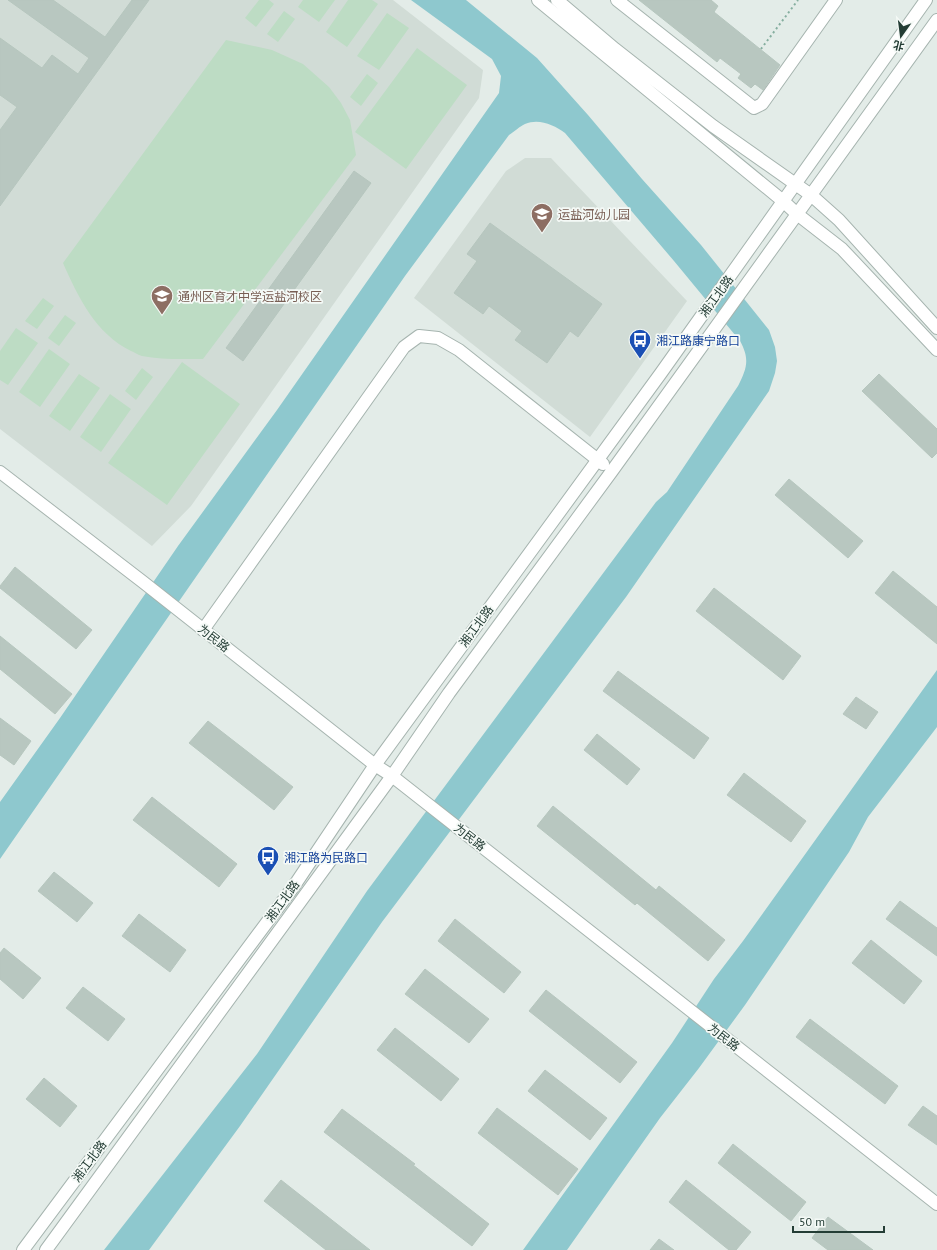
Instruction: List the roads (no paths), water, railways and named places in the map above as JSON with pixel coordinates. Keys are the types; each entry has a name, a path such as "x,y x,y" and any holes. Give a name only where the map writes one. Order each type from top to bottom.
{"street":[{"path":"538,0 797,214 842,249 937,350"},
{"path":"557,0 615,49 713,126 811,195 839,220 937,328"},
{"path":"616,0 754,108 762,104 836,0"},
{"name":"湘江北路","path":"23,1250 294,886 375,765 598,460 926,0"},
{"name":"湘江北路","path":"46,1250 392,776 449,693 718,325 937,20"},
{"path":"203,630 404,347 419,336 438,338 459,350 612,471"},
{"name":"为民路","path":"0,472 143,582 375,765 392,776 937,1204"}],"water":[{"path":"411,0 466,0 537,58 701,245 769,330 775,347 777,361 775,373 769,391 626,597 382,922 240,1126 149,1250 104,1250 257,1054 367,891 656,502 667,492 738,386 744,374 746,358 740,341 565,133 556,127 541,122 530,122 521,126 509,135 405,276 0,859 0,802 60,718 178,546 277,410 499,93 501,76 492,59"},
{"path":"937,670 937,727 868,817 849,852 745,1005 660,1118 567,1250 523,1250 672,1043 714,979 743,941"}],"place":[{"name":"运盐河幼儿园","path":"542,234"},
{"name":"通州区育才中学运盐河校区","path":"162,316"},
{"name":"湘江路康宁路口","path":"640,360"},
{"name":"湘江路为民路口","path":"268,876"}]}
